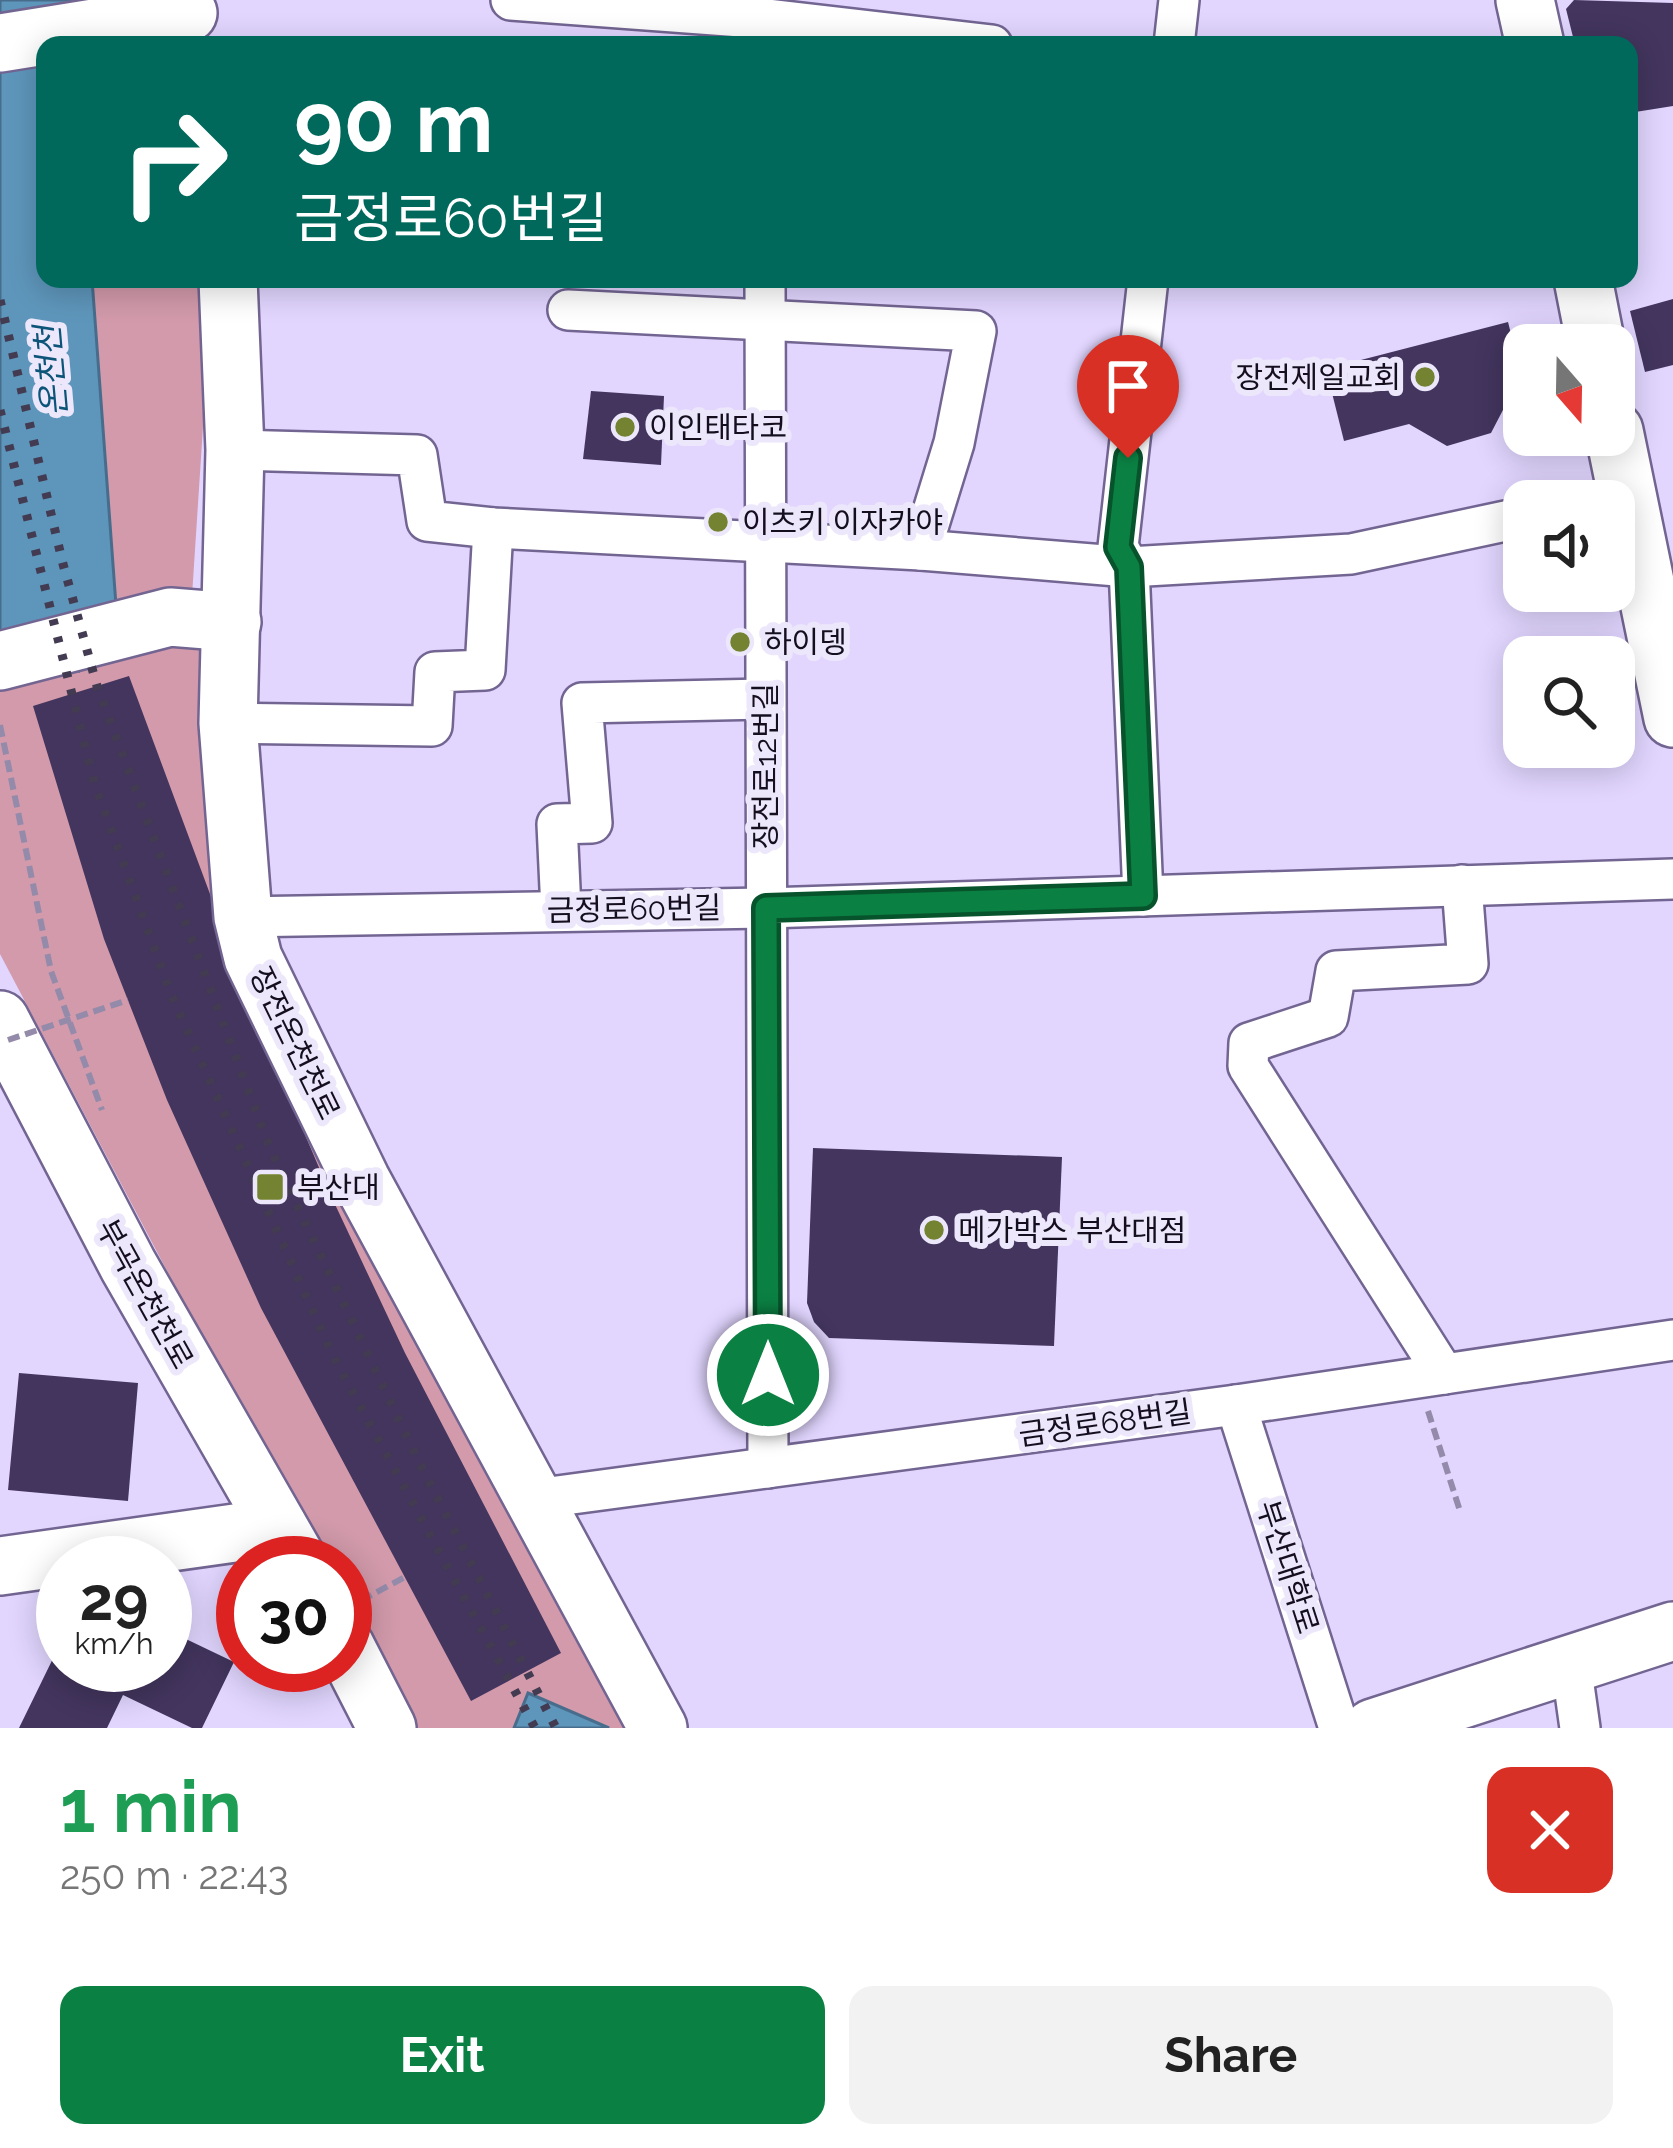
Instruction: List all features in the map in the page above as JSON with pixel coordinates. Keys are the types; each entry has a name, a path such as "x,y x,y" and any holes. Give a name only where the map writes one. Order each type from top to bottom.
{"main road":[{"path":"1525,0 1532,36"},
{"path":"52,36 179,19"},
{"path":"0,43 36,38"},
{"name":"장전온천천로","path":"228,288 235,450 228,723 243,917 254,958 361,1180 658,1728"},
{"path":"1585,288 1592,324"},
{"path":"1635,576 1673,718"},
{"path":"0,661 170,617 232,622"},
{"name":"부곡온천천로","path":"4,1030 128,1265 283,1536"},
{"path":"0,1566 216,1550"},
{"path":"1373,1728 1673,1631"},
{"path":"369,1692 387,1728"}],"street":[{"path":"511,0 908,36"},
{"path":"1175,36 1179,0"},
{"name":"장전로12번길","path":"765,288 768,1468"},
{"path":"1143,896 1129,567 1118,547 1147,288"},
{"path":"568,310 976,331 953,443 921,550"},
{"path":"235,450 417,455 427,521 1129,567 1351,554 1503,521"},
{"path":"228,723 432,726 435,672 485,670 493,528"},
{"path":"560,910 557,824 592,823 581,703 765,699"},
{"name":"금정로60번길","path":"243,917 766,908 1673,879"},
{"path":"1431,1377 1249,1066 1249,1043 1328,1017 1336,971 1468,964 1462,886"},
{"name":"금정로68번길","path":"535,1499 1236,1405 1673,1340"},
{"name":"부산대학로","path":"1236,1405 1339,1728"},
{"path":"1571,1664 1580,1728"}],"path":[{"path":"0,725 51,971 106,1121"},
{"path":"4,1030 128,1000"},
{"path":"1431,1377 1460,1511"},
{"path":"372,1595 405,1577"}],"shaded area":[{"path":"0,0 153,0 67,36 36,36 36,288 208,288 211,304 192,596 231,876 643,1728 410,1728 372,1658 372,1536 307,1536 0,954"}],"water":[{"name":"온천천","path":"0,0 71,0 74,36 36,36 36,288 93,288 117,619 79,671 0,642"},
{"path":"528,1693 609,1728 514,1728"}],"building":[{"path":"1574,0 1673,3 1673,106 1638,112 1638,36 1573,36 1566,9"},
{"path":"1673,299 1673,365 1645,372 1630,311"},
{"name":"장전제일교회","path":"1508,322 1509,324 1503,324 1503,410 1491,433 1447,446 1409,424 1344,441 1326,369"},
{"name":"이인태타코","path":"591,391 664,396 661,465 583,459"},
{"path":"129,676 262,1034 332,1198 405,1353 561,1653 471,1701 261,1308 167,1100 104,939 33,706"},
{"name":"메가박스 부산대점","path":"813,1148 1062,1157 1054,1346 829,1338 814,1322 807,1303"},
{"path":"19,1373 138,1383 128,1501 8,1490"},
{"path":"192,1642 216,1653 219,1692 202,1728 192,1728 123,1695 107,1728 19,1728 37,1692 192,1692"}],"railway":[{"path":"0,300 97,686 269,1146 417,1458 556,1728"},
{"path":"0,410 95,785 171,994 332,1354 535,1728"}],"place":[{"name":"장전제일교회","path":"1425,377"},
{"name":"이인태타코","path":"625,427"},
{"name":"이츠키 이자카야","path":"718,522"},
{"name":"하이뎅","path":"740,642"},
{"name":"부산대","path":"270,1187"},
{"name":"메가박스 부산대점","path":"934,1230"}],"route":[{"path":"768,1375 766,908 1143,896 1129,567 1118,547 1128,458"}]}
